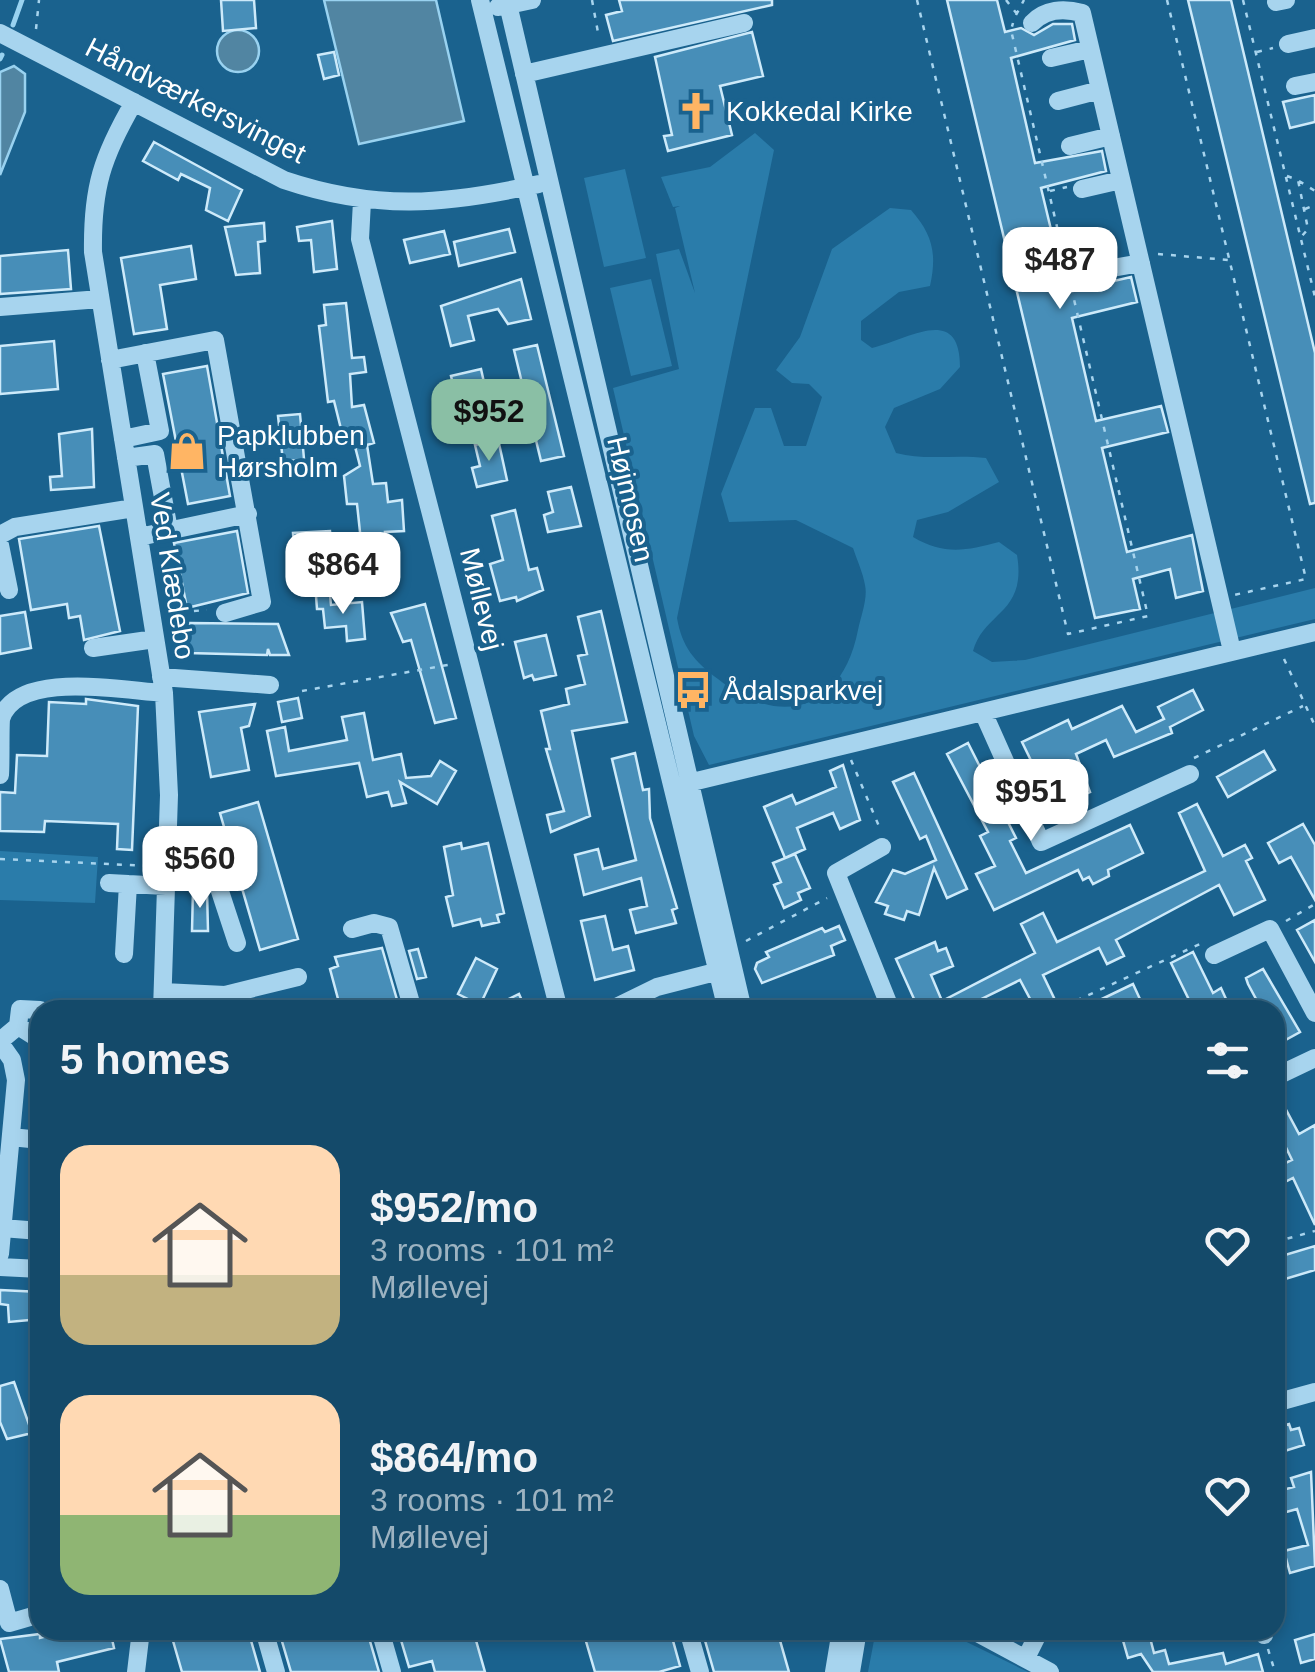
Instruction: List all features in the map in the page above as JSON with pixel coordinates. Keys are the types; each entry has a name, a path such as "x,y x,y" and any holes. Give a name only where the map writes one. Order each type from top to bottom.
{"street":[{"path":"482,5 532,0"},
{"name":"Højmosen","path":"507,3 691,782 725,963 727,1000"},
{"name":"Højmosen","path":"482,5 672,786 739,1000"},
{"path":"1032,22 1040,14 1066,8 1082,13 1232,651"},
{"path":"524,74 744,23"},
{"name":"Håndværkersvinget","path":"0,33 29,44 284,180 362,201 465,200 549,181"},
{"path":"1288,44 1315,38"},
{"path":"1051,58 1090,48"},
{"path":"1296,86 1315,82"},
{"path":"1058,101 1100,90"},
{"name":"Ved Klædebo","path":"134,102 102,159 96,184 93,252 162,685 167,866 162,1000"},
{"path":"1070,146 1110,136"},
{"path":"1082,189 1121,180"},
{"name":"Møllevej","path":"362,201 360,239 556,1000"},
{"path":"1095,271 1140,258"},
{"path":"0,307 100,298"},
{"path":"110,360 215,340 262,602 225,613"},
{"path":"124,449 160,431 146,354"},
{"path":"124,449 155,454 169,530"},
{"path":"0,535 15,527 134,508"},
{"path":"138,537 248,514"},
{"path":"0,545 9,590"},
{"path":"672,786 1315,632"},
{"path":"92,648 155,638"},
{"path":"0,775 1,718 16,699 48,686 270,685"},
{"path":"982,712 1041,842 1190,774"},
{"path":"882,847 836,873 887,1000"},
{"path":"167,866 207,867 214,873 236,944"},
{"path":"124,954 118,884 166,886"},
{"path":"352,929 374,922 389,927 410,1000"},
{"path":"1214,955 1270,929 1315,1013"},
{"path":"630,1000 725,963"},
{"path":"241,1000 298,977"},
{"path":"0,1254 16,1080 12,1060 0,1042 18,1026 20,1009 30,1010"},
{"path":"18,1026 30,1034"},
{"path":"1285,1072 1315,1058"},
{"path":"11,1137 30,1139"},
{"path":"2,1228 30,1230"},
{"path":"0,1267 30,1268"},
{"path":"1285,1401 1315,1392"},
{"path":"0,1590 9,1623 30,1617"},
{"path":"136,1672 140,1640"},
{"path":"267,1640 276,1672"},
{"path":"383,1640 392,1672"},
{"path":"691,1640 700,1672"},
{"path":"834,1672 839,1640"},
{"path":"851,1672 856,1640"},
{"path":"993,1640 1050,1672"},
{"path":"1027,1656 1035,1640"}],"path":[{"path":"29,44 38,0"},
{"path":"592,0 603,55"},
{"path":"916,0 1068,634 1148,616 1011,30 1024,0"},
{"path":"1167,0 1306,579"},
{"path":"1243,0 1315,297"},
{"path":"1286,176 1315,192"},
{"path":"1298,180 1308,229 1301,238"},
{"path":"1304,209 1315,205"},
{"path":"1059,236 1092,251 1070,287"},
{"path":"1140,258 1228,260"},
{"path":"1220,598 1315,577"},
{"path":"151,616 200,607 225,613"},
{"path":"1276,641 1315,726"},
{"path":"302,691 469,661"},
{"path":"1190,774 1194,757 1304,706"},
{"path":"847,744 881,825 882,847"},
{"path":"0,859 167,866"},
{"path":"725,963 841,890"},
{"path":"1270,929 1315,904"},
{"path":"1078,1000 1206,942 1214,955"},
{"path":"1285,1239 1315,1231"},
{"path":"1266,1640 1275,1672"}],"shaded area":[{"path":"324,0 436,0 464,121 359,144"},
{"path":"238,30 253,36 259,51 253,66 238,72 223,66 217,51 223,36"},
{"path":"14,66 25,74 25,112 0,175 0,72"},
{"path":"755,133 774,150 677,618 686,645 710,672 741,695 785,707 805,704 823,694 838,679 850,657 866,596 853,548 796,520 729,522 721,494 755,408 771,408 784,446 806,446 822,397 809,384 792,383 776,370 800,337 832,249 890,208 911,210 929,237 933,254 930,286 899,292 861,321 861,340 872,348 916,334 942,331 958,347 960,367 940,389 894,408 885,427 896,453 986,458 999,482 948,512 917,520 913,537 934,547 955,550 999,542 1017,555 1016,589 978,638 973,651 992,662 1025,660 1315,588 1315,619 709,765 694,736 613,388 679,369 656,254 679,249 695,293 675,208 680,206 673,207 661,177 710,167"},
{"path":"625,169 646,258 604,267 584,178"},
{"path":"651,279 672,366 631,376 610,288"},
{"path":"0,851 98,857 95,903 0,900"},
{"path":"874,1640 962,1640 1028,1672 868,1672"}],"building":[{"path":"221,0 254,0 256,28 223,31"},
{"path":"619,0 772,0 772,5 613,41 606,15 622,11"},
{"path":"947,0 997,0 1005,32 1021,28 1034,35 1053,24 1072,24 1075,40 1011,58 1035,163 1102,151 1106,171 1041,188 1066,292 1131,277 1137,302 1072,318 1096,421 1161,406 1168,432 1102,448 1127,552 1192,535 1203,591 1176,598 1170,569 1133,579 1140,609 1095,618"},
{"path":"1188,0 1231,0 1315,353 1315,503 1310,504"},
{"name":"Kokkedal Kirke","path":"752,32 763,76 720,86 732,135 668,151 664,136 672,135 655,57"},
{"path":"334,52 339,75 324,79 318,55"},
{"path":"1315,95 1315,122 1290,128 1283,102"},
{"path":"154,142 242,190 228,221 206,210 210,188 181,174 178,180 143,161"},
{"path":"332,221 337,269 314,272 311,240 299,241 297,227"},
{"path":"264,223 265,241 258,242 260,273 236,275 225,227"},
{"path":"509,229 515,252 459,266 454,242"},
{"path":"444,231 450,254 410,263 404,240"},
{"path":"191,246 196,279 160,285 167,329 134,334 121,258"},
{"path":"68,250 71,289 0,294 0,256"},
{"path":"521,279 531,319 508,324 498,309 468,316 474,340 451,346 441,306"},
{"path":"346,303 352,358 364,357 366,372 350,374 352,407 364,405 374,443 367,445 373,484 386,483 388,502 402,500 404,531 385,532 389,570 374,572 372,559 363,560 357,504 347,504 344,476 360,466 351,431 342,433 334,401 328,402 319,326 326,325 324,305"},
{"path":"54,341 58,389 0,394 0,346"},
{"path":"537,345 564,456 541,461 514,350"},
{"path":"207,366 230,496 188,504 163,374"},
{"path":"481,369 490,409 460,414 451,376"},
{"path":"300,414 304,459 283,462 278,416"},
{"path":"92,429 94,487 51,490 50,477 62,476 59,434"},
{"path":"498,439 507,480 477,487 472,468 480,466 475,445"},
{"path":"571,487 581,526 548,532 544,515 553,512 548,492"},
{"path":"515,510 529,570 537,568 543,590 517,601 516,597 500,601 490,564 503,560 492,516"},
{"path":"99,526 120,631 84,640 80,616 69,618 67,604 31,610 19,539"},
{"path":"237,531 248,593 187,608 174,543"},
{"path":"330,531 332,551 322,552 323,562 295,564 293,533"},
{"path":"330,595 331,605 362,602 365,639 347,641 346,626 325,628 323,609 317,609 316,596"},
{"path":"425,604 456,718 435,723 411,640 403,642 391,613"},
{"path":"601,611 627,722 572,731 590,816 551,832 547,815 564,811 546,749 550,749 541,711 569,704 566,689 585,684 578,656 587,654 578,617"},
{"path":"25,612 31,648 0,654 0,616"},
{"path":"189,623 278,624 289,655 270,655 268,649 267,655 188,653"},
{"path":"546,635 556,675 524,678 515,642"},
{"path":"1193,690 1203,710 1170,727 1172,733 1114,757 1106,740 1076,754 1090,792 1072,800 1057,769 1039,777 1022,742 1068,720 1072,729 1122,706 1136,732 1164,719 1158,707"},
{"path":"298,698 302,718 282,722 278,702"},
{"path":"86,699 138,706 132,850 117,849 118,824 45,821 44,832 0,831 0,792 15,793 17,755 47,756 49,702 86,704"},
{"path":"255,704 249,726 241,728 249,770 211,777 199,712"},
{"path":"364,713 373,760 401,754 406,778 431,776 440,761 456,771 437,804 400,782 406,803 392,806 388,792 367,797 359,763 276,776 267,731 285,727 289,751 347,740 342,717"},
{"path":"968,743 1016,838 1010,841 1026,873 1130,825 1143,853 1108,870 1109,876 1093,884 1089,877 1083,880 1078,870 994,910 976,874 995,866 980,836 988,832 947,754"},
{"path":"1264,751 1275,770 1228,797 1217,777"},
{"path":"635,753 643,790 649,789 650,818 677,908 672,910 676,923 636,933 630,910 647,906 641,878 584,895 575,855 598,849 603,869 636,860 612,759"},
{"path":"843,765 860,820 840,829 833,813 797,828 805,849 785,858 764,807 792,795 796,804 836,787 830,771"},
{"path":"914,773 967,889 947,898 934,868 919,915 907,911 904,920 885,914 888,906 876,902 893,870 905,874 936,860 926,836 920,839 893,782"},
{"path":"258,802 298,939 260,950 220,813"},
{"path":"1197,804 1223,856 1245,845 1252,858 1246,861 1265,900 1234,915 1219,885 1116,940 1124,956 1107,964 1099,948 1043,975 1055,1000 1031,1000 1020,980 979,1000 944,1000 1035,953 1021,924 1043,913 1057,942 1205,871 1179,813"},
{"path":"1303,824 1315,845 1315,900 1291,857 1279,863 1268,843"},
{"path":"461,843 462,849 488,843 504,913 497,915 499,922 482,926 480,919 453,926 446,897 453,895 444,847"},
{"path":"795,854 810,888 798,893 801,900 784,908 774,885 781,882 773,863"},
{"path":"193,890 207,891 208,931 192,931"},
{"path":"605,916 613,950 628,946 634,970 595,980 581,921"},
{"path":"1315,920 1315,962 1297,930"},
{"path":"839,926 845,940 831,946 834,955 762,983 755,969 757,963 769,957 766,952 822,928 825,932"},
{"path":"935,942 938,951 946,948 953,966 931,975 942,1000 914,1000 896,959"},
{"path":"382,948 397,1000 338,1000 330,969 338,966 335,957"},
{"path":"418,949 426,977 417,979 409,951"},
{"path":"1193,952 1213,993 1221,988 1226,1000 1189,1000 1171,963"},
{"path":"476,958 497,969 482,1000 458,994"},
{"path":"1263,969 1281,1000 1257,1000 1246,978"},
{"path":"1133,984 1140,1000 1100,1000"},
{"path":"1285,1006 1300,1032 1285,1040"},
{"path":"1285,1108 1299,1134 1315,1125 1315,1225 1293,1178 1285,1182 1285,1163 1292,1160 1285,1146"},
{"path":"1315,1246 1315,1270 1285,1279 1285,1255"},
{"path":"0,1290 30,1292 30,1320 9,1322 8,1305 0,1304"},
{"path":"14,1382 30,1433 7,1439 0,1422 0,1386"},
{"path":"1289,1424 1291,1430 1299,1428 1304,1445 1285,1451 1285,1425"},
{"path":"1311,1472 1315,1566 1290,1573 1285,1551 1308,1545 1297,1509 1285,1512 1285,1489 1294,1487 1291,1478"},
{"path":"1315,1634 1315,1659 1301,1663 1295,1640"},
{"path":"30,1635 30,1640 112,1640 114,1648 57,1662 59,1672 9,1672 0,1639"},
{"path":"173,1640 251,1640 260,1672 182,1672"},
{"path":"282,1640 370,1640 379,1672 291,1672"},
{"path":"401,1640 476,1640 485,1672 435,1672 432,1661 409,1667"},
{"path":"586,1640 673,1640 680,1666 659,1672 595,1672"},
{"path":"705,1640 780,1640 789,1672 714,1672"},
{"path":"1123,1640 1151,1640 1154,1653 1165,1650 1169,1664 1223,1653 1226,1664 1258,1654 1263,1672 1153,1672 1141,1654 1128,1658"}],"waterway":[{"path":"13,25 22,0"},
{"path":"0,59 2,55"}],"place":[{"name":"Kokkedal Kirke","path":"696,111"},
{"name":"Papklubben Hørsholm","path":"187,451"},
{"name":"Ådalsparkvej","path":"693,690"}]}
